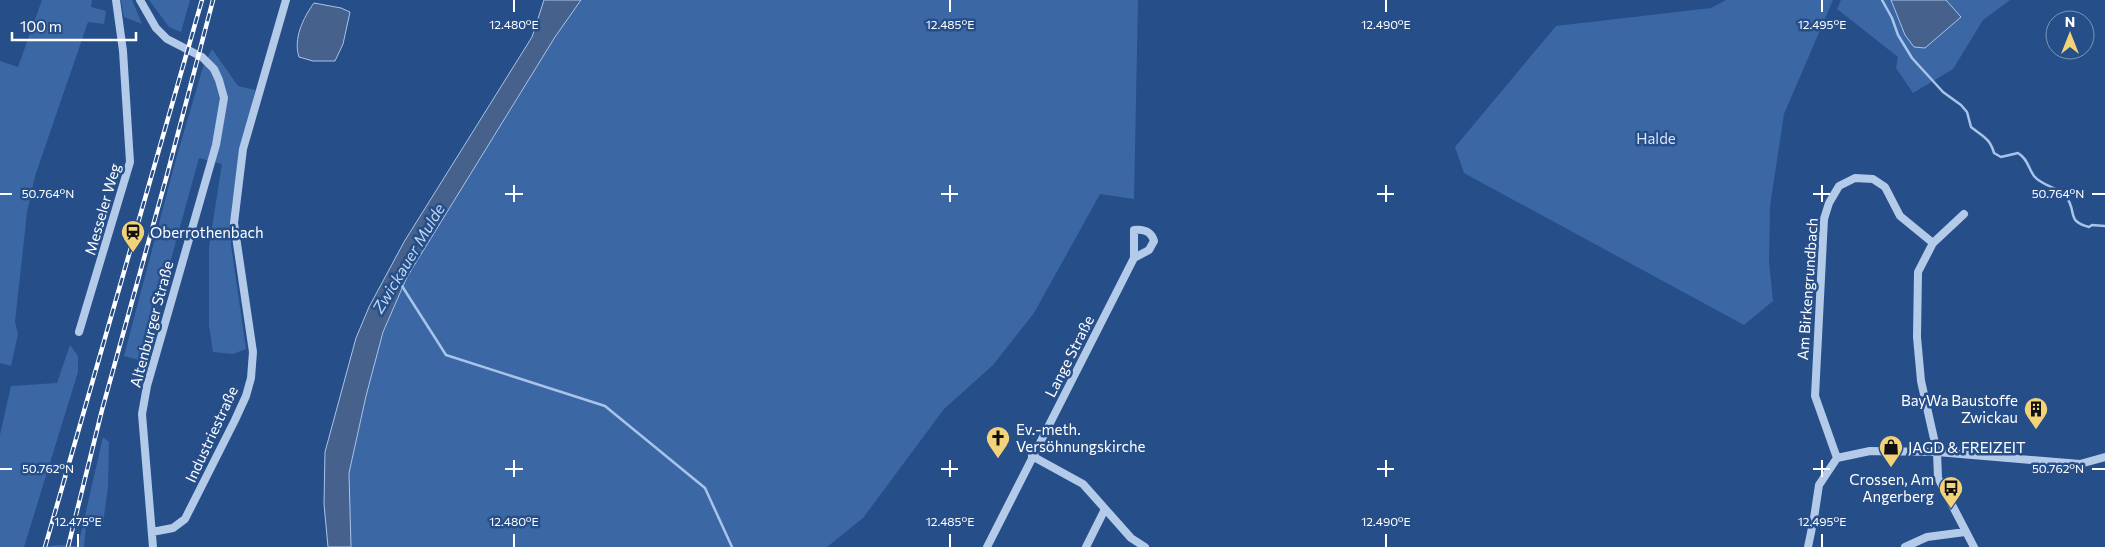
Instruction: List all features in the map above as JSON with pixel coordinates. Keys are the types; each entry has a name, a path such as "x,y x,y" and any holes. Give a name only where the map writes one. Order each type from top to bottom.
{"street":[{"name":"Messeler Weg","path":"79,332 130,162 123,50 116,0"},
{"name":"Altenburger Straße","path":"140,0 156,28 167,39 202,57 214,69 220,80 224,98 216,145 145,395 142,414 153,547"},
{"name":"Industriestraße","path":"152,532 173,528 186,519 235,420 251,378 253,352 234,224 243,149 286,0"},
{"name":"Am Birkengrundbach","path":"1837,458 1815,396 1815,364 1824,219 1829,202 1839,186 1855,178 1873,180 1885,187 1900,216 1933,243"},
{"path":"1964,214 1933,243 1918,272 1917,337 1921,381 1937,452 1938,478 1974,547"},
{"name":"Lange Straße","path":"987,547 1134,258"},
{"path":"1808,547 1819,485 1837,458 1870,451 1937,452 2080,464 2105,457"},
{"path":"1032,456 1083,484 1131,538 1145,547"},
{"path":"1086,547 1105,509"},
{"path":"1905,547 1927,537 1966,532"}],"green space":[{"path":"42,0 92,0 91,7 106,11 104,24 88,22 35,176 27,212 15,322 18,334 11,366 0,363 0,61 18,67"},
{"path":"121,0 132,0 142,24 124,17"},
{"path":"149,0 190,0 181,32 169,27"},
{"path":"581,0 1138,0 1134,199 1100,194 1034,313 993,365 944,409 863,518 827,547 351,547 349,473 366,396 383,332 407,277 555,37"},
{"name":"Halde","path":"1726,0 1833,0 1784,114 1770,206 1769,262 1773,301 1744,325 1464,173 1455,147 1556,26 1711,8"},
{"path":"1841,0 2010,0 1983,20 1953,69 1913,93 1896,68 1898,57 1837,9"},
{"path":"212,49 238,86 255,90 232,204 231,245 246,349 233,354 213,352 209,325 209,247 222,164 199,158 143,361 124,356 176,159 203,67"},
{"path":"70,345 78,356 78,372 24,547 0,547 0,435 11,386 57,383"},
{"path":"103,437 109,442 108,487 103,524 86,525 84,547 43,547 59,545 78,546"}],"water":[{"name":"Zwickauer Mulde","path":"544,0 581,0 555,37 407,277 383,332 366,396 349,473 351,547 328,547 324,504 325,452 356,338 369,307 404,242 532,37"},
{"path":"1891,0 1946,0 1961,17 1925,48 1914,47 1905,35"},
{"path":"314,3 341,8 350,12 343,44 335,61 313,61 299,57 297,50 298,36 306,15"}],"waterway":[{"path":"1882,0 1892,18 1898,35 1912,58 1943,92 1961,105 1967,112 1971,127 1988,141 1994,153 2001,157 2018,153 2024,158 2038,180 2059,191 2067,198 2077,222 2089,227 2092,225 2105,226"},
{"name":"Zwickauer Mulde","path":"402,286 446,355 605,406 705,488 732,547"}],"railway":[{"path":"45,547 202,0"},
{"path":"68,547 102,410 213,0"}],"place":[{"name":"Oberrothenbach","path":"133,253"},
{"name":"BayWa Baustoffe Zwickau","path":"2036,430"},
{"name":"Ev.-meth. Versöhnungskirche","path":"998,459"},
{"name":"JAGD & FREIZEIT","path":"1891,468"},
{"name":"Crossen, Am Angerberg","path":"1951,509"}]}
